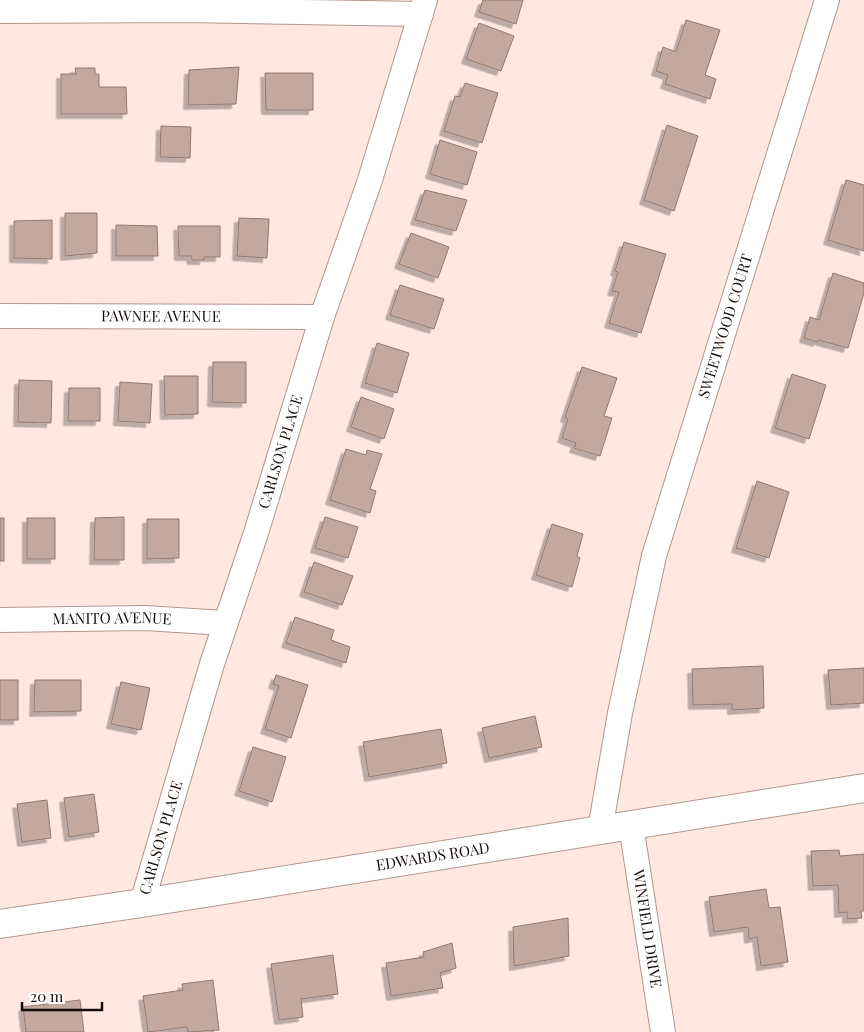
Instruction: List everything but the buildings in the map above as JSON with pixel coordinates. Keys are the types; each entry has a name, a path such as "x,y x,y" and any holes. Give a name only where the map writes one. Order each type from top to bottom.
{"street":[{"name":"SWEETWOOD COURT","path":"600,830 620,713 654,556 827,0"},
{"path":"0,11 423,7"},
{"name":"CARLSON PLACE","path":"142,903 212,664 256,533 322,317 369,182 423,7"},
{"name":"PAWNEE AVENUE","path":"0,316 322,317"},
{"name":"MANITO AVENUE","path":"0,620 145,618 225,623"},
{"name":"EDWARDS ROAD","path":"0,924 864,788"},
{"name":"WINFIELD DRIVE","path":"631,825 663,1032"}]}
